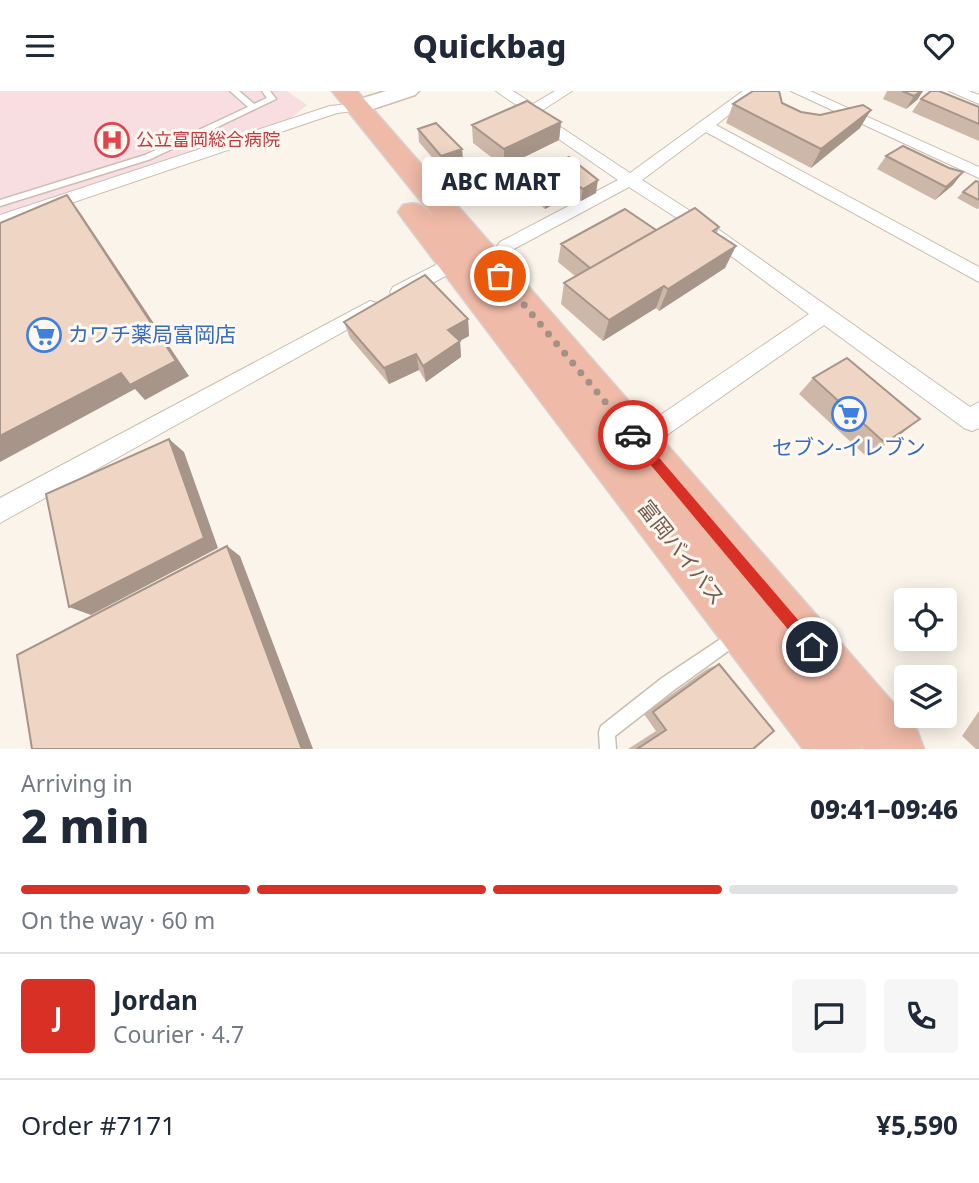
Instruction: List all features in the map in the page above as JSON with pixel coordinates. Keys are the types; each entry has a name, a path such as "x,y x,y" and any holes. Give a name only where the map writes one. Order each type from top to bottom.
{"highway":[{"name":"富岡バイパス","path":"339,100 453,263 836,749"},
{"name":"富岡バイパス","path":"339,100 639,442 898,749"}],"street":[{"path":"0,221 339,100 408,91"},
{"path":"503,91 533,110 539,119 632,179 823,315 977,419"},
{"path":"533,110 565,91"},
{"path":"506,246 632,179 752,91"},
{"path":"798,91 979,173"},
{"path":"956,91 979,100"},
{"path":"705,125 979,275"},
{"path":"0,511 453,263"},
{"path":"639,442 823,315"}],"lane":[{"path":"234,91 253,107"},
{"path":"0,203 148,157 272,99 266,91"},
{"path":"608,749 607,732 668,684 743,631"}],"shaded area":[{"name":"公立富岡総合病院","path":"0,91 287,91 307,105 290,119 0,215"}],"building":[{"path":"753,91 779,91 782,103 801,112 820,115 863,105 871,110 821,149 733,104"},
{"path":"902,91 921,91 914,96"},
{"path":"931,91 939,91 979,107 979,124 921,99"},
{"path":"527,101 561,122 504,149 472,125"},
{"path":"436,123 462,149 441,156 418,129"},
{"path":"903,146 963,172 946,187 886,156"},
{"path":"569,157 598,180 583,189 573,182 547,196 526,179"},
{"path":"976,181 979,182 979,200 963,192"},
{"path":"67,195 176,361 130,385 121,373 0,436 0,223"},
{"path":"695,208 719,227 713,231 736,246 668,289 664,286 609,320 564,283"},
{"path":"625,209 656,230 590,268 561,244"},
{"path":"425,275 468,319 448,330 460,341 423,366 416,354 384,368 344,322"},
{"path":"847,358 920,419 885,443 813,378"},
{"path":"169,439 204,538 69,607 46,494"},
{"path":"227,546 302,749 32,749 17,655"},
{"path":"719,664 774,731 753,749 637,749 666,730 653,712"}],"way so far":[{"path":"500,276 633,435"}],"place":[{"name":"公立富岡総合病院","path":"112,140"},
{"name":"ABC MART","path":"500,276"},
{"name":"カワチ薬局富岡店","path":"44,335"},
{"name":"セブン-イレブン","path":"849,414"}],"route":[{"path":"633,435 812,647"}]}
